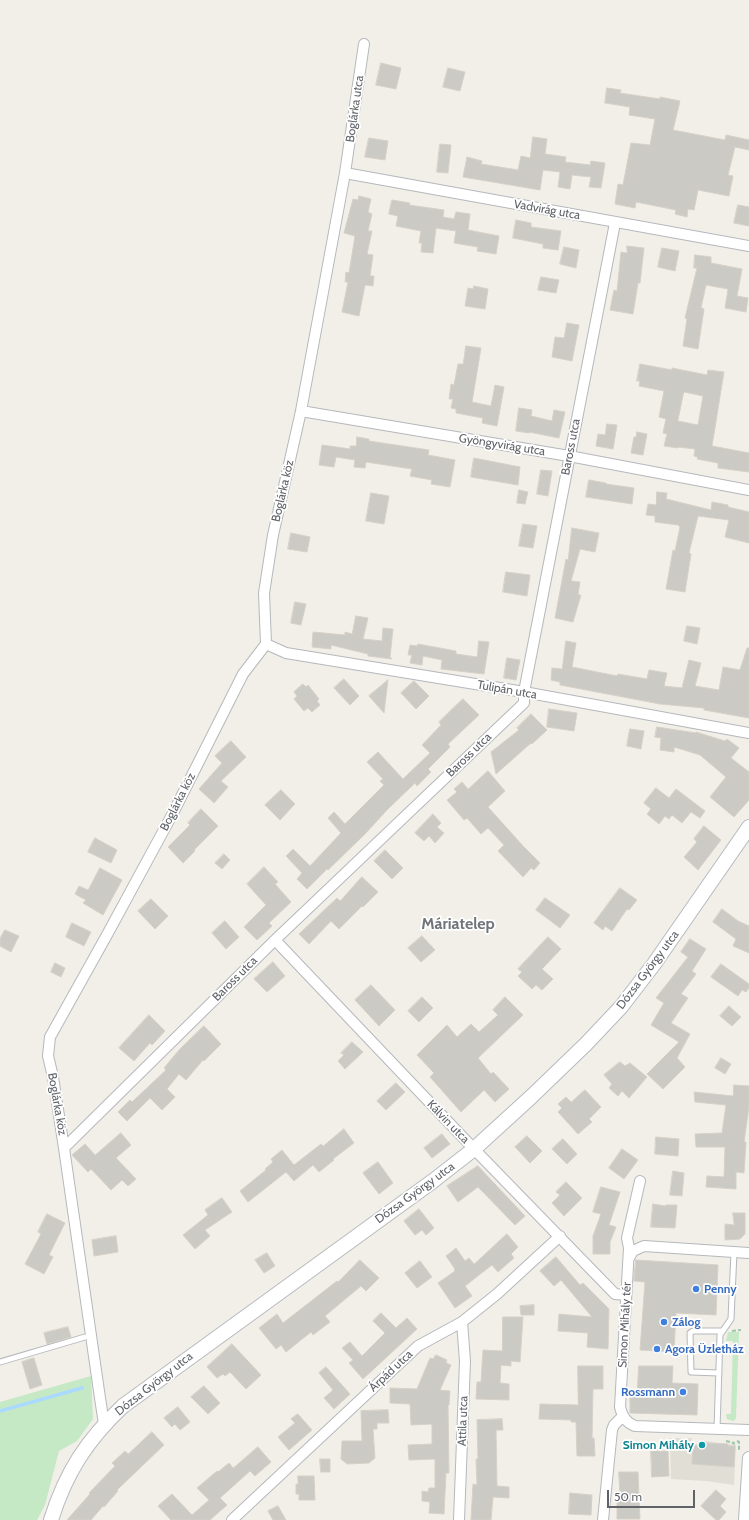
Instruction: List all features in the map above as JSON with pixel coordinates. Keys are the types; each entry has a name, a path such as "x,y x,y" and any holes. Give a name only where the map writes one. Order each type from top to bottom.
{"main road":[{"name":"Dózsa György utca","path":"51,1520 66,1480 90,1440 123,1406 474,1149 586,1044 621,1007 654,964 749,827"}],"street":[{"name":"Boglárka utca","path":"345,173 364,44"},
{"name":"Vadvirág utca","path":"345,173 749,246"},
{"name":"Boglárka köz","path":"104,1424 64,1148 53,1077 48,1056 50,1037 108,934 172,815 243,674 266,644 264,593 273,535 301,412 345,173"},
{"name":"Baross utca","path":"64,1148 275,940 524,703 524,692 615,223"},
{"name":"Gyöngyvirág utca","path":"301,412 569,456 749,490"},
{"name":"Tulipán utca","path":"266,644 286,652 524,692 749,733"},
{"name":"Kálvin utca","path":"275,940 474,1149 615,1294 626,1295"},
{"name":"Simon Mihály tér","path":"623,1416 620,1407 629,1258 628,1238 640,1181"},
{"name":"Árpád utca","path":"232,1520 418,1346 462,1322 497,1294 560,1236"},
{"path":"629,1258 633,1251 644,1246 749,1253"},
{"name":"Attila utca","path":"459,1520 465,1361 462,1322"},
{"path":"604,1520 612,1430 614,1425 623,1416 629,1424 635,1426 749,1430"},
{"path":"745,1520 749,1464"}],"lane":[{"path":"717,1430 720,1335 721,1331 731,1319 734,1252"},
{"path":"719,1373 691,1372 690,1333 692,1331 721,1331"},
{"path":"0,1362 86,1337"}],"path":[{"path":"723,1440 734,1442 733,1446"}],"shaded area":[{"path":"670,1438 692,1438 690,1445 703,1444 704,1441 736,1445 734,1485 706,1481 671,1479"}],"green space":[{"path":"728,1332 739,1332 736,1417 733,1421 727,1419 726,1414 731,1414 733,1341 726,1341"},
{"path":"91,1376 93,1419 77,1441 59,1451 45,1505 37,1520 0,1520 0,1402"}],"building":[{"path":"381,63 401,68 396,89 376,85"},
{"path":"448,68 465,72 460,91 443,87"},
{"path":"607,88 621,90 620,93 660,99 660,97 680,101 673,130 725,140 726,135 749,140 749,150 735,147 728,175 733,176 729,196 698,190 694,210 688,209 687,217 675,214 676,210 636,202 635,208 615,204 618,184 623,185 631,143 650,145 655,119 629,115 630,107 605,103"},
{"path":"533,137 547,139 545,154 566,157 565,162 590,165 591,161 605,163 601,188 589,187 591,177 572,175 570,189 558,187 560,172 543,170 540,190 463,177 467,157 482,161 481,164 518,170 521,156 530,158"},
{"path":"369,138 388,141 385,160 365,157"},
{"path":"440,144 451,145 448,173 437,172"},
{"path":"359,196 371,199 368,212 372,214 368,231 372,231 367,254 373,255 370,276 374,276 373,286 365,285 359,316 342,312 348,282 345,282 346,272 349,273 355,236 344,233 353,199 358,200"},
{"path":"392,200 410,203 409,205 444,210 443,217 454,219 456,212 470,214 468,230 499,236 496,254 477,251 478,247 454,243 456,231 436,228 433,253 421,252 422,243 419,243 421,231 396,226 398,216 389,214"},
{"path":"738,205 749,207 749,226 734,223"},
{"path":"516,220 531,223 531,227 561,231 558,250 543,248 543,244 513,238"},
{"path":"627,246 644,248 640,283 638,283 633,314 610,310 614,290 617,291 621,252 627,253"},
{"path":"564,247 579,250 576,268 560,264"},
{"path":"662,248 679,251 675,271 658,267"},
{"path":"695,255 711,257 711,263 742,269 737,296 748,298 746,312 725,308 728,289 706,285 701,308 704,309 698,349 683,346 687,319 685,318 697,268 694,268"},
{"path":"541,277 559,280 556,293 538,290"},
{"path":"474,286 488,289 485,309 465,306 468,288 473,289"},
{"path":"567,323 579,325 572,361 552,357 555,337 564,338"},
{"path":"466,346 481,348 472,402 491,406 495,385 504,387 497,426 482,423 483,418 456,413 456,409 451,408 453,399 449,399 451,384 454,385 458,364 463,364"},
{"path":"640,364 672,370 672,368 707,375 708,370 724,372 712,446 749,453 749,472 718,468 718,463 697,459 698,457 694,456 695,449 664,446 667,434 663,433 666,419 659,417 664,391 639,386 640,381 637,381","holes":["684,392 703,396 698,425 678,421"]},
{"path":"519,408 532,410 531,416 552,421 554,410 565,412 559,438 516,431"},
{"path":"607,424 617,425 613,449 596,446 598,434 605,435"},
{"path":"637,432 647,434 643,455 631,453 634,437 636,437"},
{"path":"357,437 369,439 369,441 429,450 428,455 455,460 450,487 431,484 432,480 410,476 412,469 366,462 365,468 354,467 355,460 336,457 334,467 319,465 322,445 350,449 350,446 356,446"},
{"path":"474,458 520,467 518,485 471,477"},
{"path":"541,470 552,471 548,496 537,494"},
{"path":"589,480 634,488 632,504 586,497"},
{"path":"519,490 528,492 525,504 517,503"},
{"path":"657,492 667,493 666,499 711,510 712,502 728,505 728,507 749,512 749,543 725,537 729,520 698,516 689,553 691,554 685,592 666,589 673,550 675,551 680,527 678,525 655,522 655,516 646,515 648,504 656,505"},
{"path":"371,493 389,496 384,524 366,521"},
{"path":"523,524 537,526 533,548 519,546"},
{"path":"572,528 599,533 595,552 580,549 571,581 580,582 578,595 581,595 573,622 555,618 566,559 568,560"},
{"path":"291,533 310,537 307,552 288,549"},
{"path":"506,572 530,575 527,596 503,592"},
{"path":"295,602 306,604 301,625 291,623"},
{"path":"356,616 368,618 363,639 382,641 383,628 393,629 390,657 392,659 368,656 368,654 331,645 331,649 312,647 313,632 345,635 345,632 352,634"},
{"path":"687,626 700,628 697,644 684,641"},
{"path":"479,641 489,642 484,674 441,669 442,660 423,656 422,665 410,663 412,655 408,655 410,645 417,646 418,644 456,651 456,654 477,657"},
{"path":"566,641 576,643 572,667 617,676 618,674 647,679 649,670 667,673 664,686 682,688 689,660 701,663 695,686 719,690 723,667 740,670 747,648 749,648 749,718 704,710 704,708 660,704 560,685 560,682 551,680 552,668 562,669"},
{"path":"507,658 520,660 516,680 504,678"},
{"path":"344,679 359,696 350,705 334,688"},
{"path":"388,680 384,713 369,696"},
{"path":"414,681 429,696 416,709 401,693"},
{"path":"303,684 306,687 308,685 319,699 317,701 320,705 312,712 308,708 304,711 294,699 297,696 294,692"},
{"path":"463,699 479,715 448,744 450,747 428,769 431,772 417,786 415,783 365,834 307,889 297,879 302,873 286,856 293,849 310,866 341,833 328,818 334,812 345,824 384,785 380,781 383,779 367,762 378,752 403,779 430,753 422,745 441,725 439,722"},
{"path":"549,709 577,713 574,731 547,727"},
{"path":"531,714 547,730 496,774 491,752 519,730 517,728"},
{"path":"657,727 696,732 725,741 727,739 739,748 731,758 749,772 749,800 734,817 710,797 726,777 700,755 674,747 674,752 660,750 661,738 655,737"},
{"path":"630,729 644,731 641,749 627,746"},
{"path":"231,741 246,757 221,781 228,787 214,803 199,789 222,763 215,756"},
{"path":"488,771 505,791 488,807 540,863 534,870 531,868 523,877 498,851 504,845 488,828 481,834 467,818 464,820 447,800 457,792 454,789 462,782 468,789"},
{"path":"656,788 669,798 676,789 705,811 700,818 691,812 682,823 672,815 669,819 665,816 659,824 647,814 651,809 644,803"},
{"path":"281,790 295,804 280,820 265,805"},
{"path":"201,809 218,826 183,863 168,847 190,825 188,823"},
{"path":"433,814 441,823 437,827 444,833 435,843 429,836 424,841 415,833"},
{"path":"704,826 721,840 698,870 684,857 697,842 694,839"},
{"path":"95,838 117,850 111,863 88,852"},
{"path":"385,850 403,868 392,879 374,861"},
{"path":"224,854 230,860 222,869 215,863"},
{"path":"264,867 278,882 275,884 291,902 269,923 272,926 257,940 244,927 266,905 247,884"},
{"path":"100,868 122,880 103,915 83,903 86,900 75,894 79,886 88,890"},
{"path":"362,877 378,892 339,929 331,921 309,944 299,934 337,898 340,901"},
{"path":"620,888 637,900 629,910 627,909 612,931 605,926 603,930 594,923"},
{"path":"545,898 570,915 560,928 536,910"},
{"path":"151,899 168,916 155,929 138,911"},
{"path":"722,909 738,921 749,926 749,953 733,946 736,939 713,922"},
{"path":"225,921 239,937 226,949 212,933"},
{"path":"72,923 91,932 84,946 66,937"},
{"path":"5,930 19,936 11,952 0,946 0,939"},
{"path":"422,936 435,950 421,962 408,948"},
{"path":"548,937 561,949 542,969 553,979 542,990 536,985 532,989 518,976 522,972 518,969"},
{"path":"690,939 706,949 692,971 696,974 681,994 688,998 671,1023 690,1034 677,1058 685,1067 663,1089 647,1074 679,1042 651,1025 664,1003 656,998 688,957 681,952"},
{"path":"273,962 285,976 267,992 254,979"},
{"path":"55,963 65,968 61,977 51,972"},
{"path":"721,964 749,984 749,988 746,992 742,990 738,996 711,977"},
{"path":"371,985 395,1010 379,1026 355,1000"},
{"path":"422,997 433,1008 419,1022 408,1011"},
{"path":"505,997 523,1015 478,1058 491,1074 493,1072 509,1089 495,1102 484,1090 461,1112 430,1077 434,1073 417,1055 447,1025 457,1037 471,1024 479,1032 498,1015 493,1010"},
{"path":"729,1006 741,1017 732,1026 720,1016"},
{"path":"149,1015 165,1031 152,1045 150,1043 134,1061 119,1048"},
{"path":"204,1026 221,1044 204,1061 203,1060 186,1080 179,1074 167,1089 175,1097 162,1110 150,1098 127,1121 118,1112 130,1100 132,1102 166,1070 164,1068 179,1050"},
{"path":"352,1042 363,1052 345,1069 338,1061 344,1055 341,1053"},
{"path":"721,1058 731,1064 725,1074 715,1068"},
{"path":"620,1062 625,1066 630,1063 647,1077 629,1098 622,1091 618,1096 609,1088 612,1084 604,1075"},
{"path":"396,1083 405,1092 386,1110 377,1101"},
{"path":"734,1085 749,1086 749,1107 744,1142 746,1142 744,1173 736,1172 736,1189 706,1187 707,1176 724,1177 725,1147 696,1147 695,1134 722,1133 726,1105 695,1102 694,1092 733,1096"},
{"path":"585,1090 601,1107 589,1119 592,1122 578,1134 558,1112 562,1108 558,1104 566,1097 571,1102"},
{"path":"344,1129 354,1143 319,1172 313,1165 294,1181 286,1172 248,1202 240,1191 266,1170 265,1169 273,1162 271,1159 282,1150 294,1165 321,1144 323,1146"},
{"path":"121,1133 131,1145 116,1158 136,1179 128,1186 122,1180 111,1190 91,1169 88,1172 72,1155 85,1144 95,1155"},
{"path":"442,1134 450,1144 432,1158 424,1148"},
{"path":"527,1136 542,1151 530,1163 515,1147"},
{"path":"656,1137 679,1139 678,1156 655,1154"},
{"path":"563,1139 577,1154 567,1164 552,1149"},
{"path":"622,1149 638,1160 624,1179 609,1168"},
{"path":"378,1162 393,1183 379,1194 363,1173"},
{"path":"478,1166 525,1216 515,1225 478,1187 458,1202 447,1186"},
{"path":"673,1171 684,1173 682,1196 670,1195"},
{"path":"566,1182 582,1198 564,1216 552,1203 560,1195 556,1192"},
{"path":"601,1187 620,1192 609,1225 616,1227 610,1242 610,1254 593,1254 593,1236 601,1214 593,1212"},
{"path":"222,1198 232,1212 205,1230 210,1236 195,1249 183,1235 208,1215 205,1210"},
{"path":"653,1204 665,1206 677,1205 675,1228 651,1227"},
{"path":"419,1209 434,1228 426,1235 422,1230 415,1235 404,1221"},
{"path":"733,1213 745,1213 745,1234 740,1239 725,1240 725,1224 734,1225"},
{"path":"47,1214 65,1223 49,1255 53,1257 44,1274 25,1264 41,1234 38,1232"},
{"path":"507,1234 518,1247 511,1254 514,1258 498,1272 492,1265 465,1286 472,1296 455,1308 438,1283 455,1271 446,1256 456,1248 465,1261 469,1258 474,1264"},
{"path":"116,1236 118,1252 94,1256 92,1240"},
{"path":"267,1253 275,1266 264,1273 255,1260"},
{"path":"556,1257 580,1285 583,1283 609,1309 608,1349 587,1347 588,1333 558,1331 559,1314 592,1317 561,1280 554,1286 540,1271"},
{"path":"360,1260 379,1278 366,1291 361,1286 325,1316 330,1322 313,1335 311,1332 286,1352 281,1345 276,1349 259,1328 277,1314 283,1323 337,1281 338,1282"},
{"name":"Agora Üzletház","path":"636,1260 718,1265 716,1315 676,1313 674,1352 640,1350 645,1282 634,1281"},
{"path":"420,1261 432,1277 417,1288 405,1273"},
{"path":"534,1305 534,1315 521,1315 520,1306"},
{"path":"381,1313 396,1328 407,1318 417,1329 363,1379 349,1363 353,1360 342,1348 350,1342 362,1356 385,1333 373,1321"},
{"path":"503,1317 523,1317 520,1362 511,1361 511,1366 501,1365 500,1383 509,1384 509,1400 476,1399 477,1382 481,1382 483,1350 502,1351"},
{"path":"68,1327 71,1337 47,1344 44,1333"},
{"path":"232,1344 261,1375 246,1389 230,1372 225,1376 223,1374 217,1378 207,1367"},
{"path":"436,1355 447,1360 446,1363 451,1365 440,1390 450,1391 448,1405 449,1473 446,1473 444,1514 429,1513 430,1502 422,1501 422,1491 428,1492 429,1488 435,1488 435,1459 409,1460 408,1445 432,1444 432,1424 411,1425 410,1404 390,1403 390,1388 417,1389 430,1358 433,1359"},
{"path":"34,1358 42,1385 30,1389 22,1362"},
{"path":"578,1366 603,1366 603,1389 593,1389 592,1438 594,1438 595,1456 577,1456 576,1422 571,1422 571,1420 539,1419 540,1404 578,1405"},
{"path":"639,1366 673,1366 672,1383 698,1384 697,1415 630,1413 630,1391 637,1392"},
{"path":"326,1367 350,1394 334,1409 324,1398 333,1390 319,1373"},
{"path":"204,1386 220,1403 208,1414 191,1397"},
{"path":"178,1407 190,1422 180,1430 175,1424 172,1427 164,1418"},
{"path":"388,1410 389,1423 377,1423 377,1429 373,1429 375,1458 369,1463 347,1464 341,1459 342,1441 362,1441 361,1411"},
{"path":"298,1414 312,1430 289,1450 278,1437 295,1423 291,1419"},
{"path":"502,1419 503,1430 496,1430 497,1486 509,1487 509,1498 493,1497 491,1520 471,1520 473,1484 477,1485 477,1420"},
{"path":"152,1432 164,1445 117,1490 118,1491 91,1520 67,1520 90,1494 89,1493 115,1466 112,1463 125,1451 128,1454"},
{"path":"706,1443 728,1444 728,1446 735,1446 734,1467 692,1464 693,1445 706,1445"},
{"path":"258,1447 271,1462 255,1476 250,1471 220,1498 227,1505 210,1520 171,1520 158,1506 172,1494 192,1515 209,1500 197,1488 229,1463 233,1468"},
{"path":"651,1451 668,1451 669,1476 652,1477"},
{"path":"320,1459 330,1459 330,1472 321,1472"},
{"path":"619,1472 638,1472 640,1519 617,1519 617,1501 620,1501"},
{"path":"298,1476 314,1476 315,1500 299,1500 299,1494 296,1494"},
{"path":"716,1490 726,1499 720,1506 726,1512 719,1520 716,1520 701,1506"},
{"path":"570,1493 592,1495 591,1515 569,1514"},
{"path":"278,1506 286,1520 273,1520 268,1511"}],"waterway":[{"path":"0,1411 82,1388"}],"place":[{"name":"Penny","path":"696,1289"},
{"name":"Zálog","path":"664,1322"},
{"name":"Agora Üzletház","path":"657,1349"},
{"name":"Rossmann","path":"683,1392"},
{"name":"Simon Mihály","path":"702,1445"}],"district":[{"name":"Máriatelep","path":"458,924"}]}
